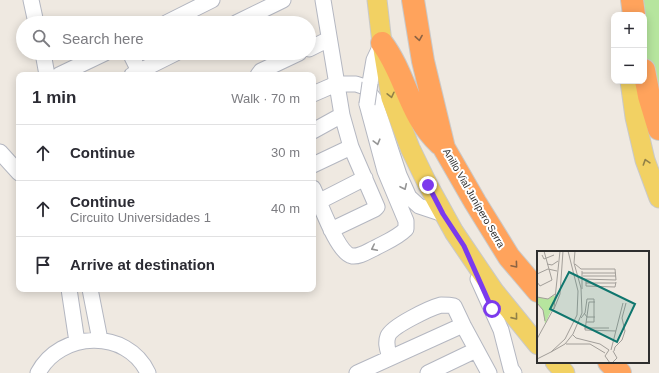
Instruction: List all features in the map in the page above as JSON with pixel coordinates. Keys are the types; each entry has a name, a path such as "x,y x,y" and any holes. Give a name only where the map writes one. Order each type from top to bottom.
{"highway":[{"name":"Anillo Vial Junípero Serra","path":"413,0 423,61 444,148 474,202 509,257 537,290"},
{"path":"632,0 634,12"},
{"path":"382,43 391,55 413,108 430,135 444,148"},
{"path":"647,84 659,129"},
{"path":"610,363 620,373"}],"main road":[{"path":"377,0 391,98 410,148 443,214 494,291 537,344"},
{"path":"628,12 629,0"},
{"path":"630,84 635,117 645,160 659,198"},
{"path":"555,363 565,373"}],"lane":[{"path":"31,0 34,16"},
{"path":"180,16 212,0"},
{"path":"250,16 283,0"},
{"path":"323,0 342,115 351,147 377,207 331,230"},
{"path":"316,45 329,39"},
{"path":"365,178 316,195 331,230 345,253 351,256 358,256 398,237 406,229 406,221 385,171 367,104 374,60 382,43"},
{"path":"44,60 46,72"},
{"path":"65,72 90,60"},
{"path":"132,60 135,72"},
{"path":"137,72 162,60"},
{"path":"260,72 284,60"},
{"path":"316,93 336,84 356,84 365,87 374,99 399,175 409,197 419,206 443,214"},
{"path":"316,129 342,115"},
{"path":"316,164 351,147"},
{"path":"0,152 16,170"},
{"path":"464,246 501,330 509,372"},
{"path":"69,292 77,342"},
{"path":"91,292 100,340"},
{"path":"390,358 386,347 388,335 396,327 442,305 454,306 489,373"},
{"path":"366,371 390,358 463,325"},
{"path":"38,373 47,359 56,352 66,346 88,340 111,342 122,347 140,361 148,373"},
{"path":"428,373 476,350"}],"green space":[{"path":"632,0 659,0 659,129 647,82 647,12 642,12"}],"route":[{"path":"428,185 443,214 464,246 492,309"}]}
